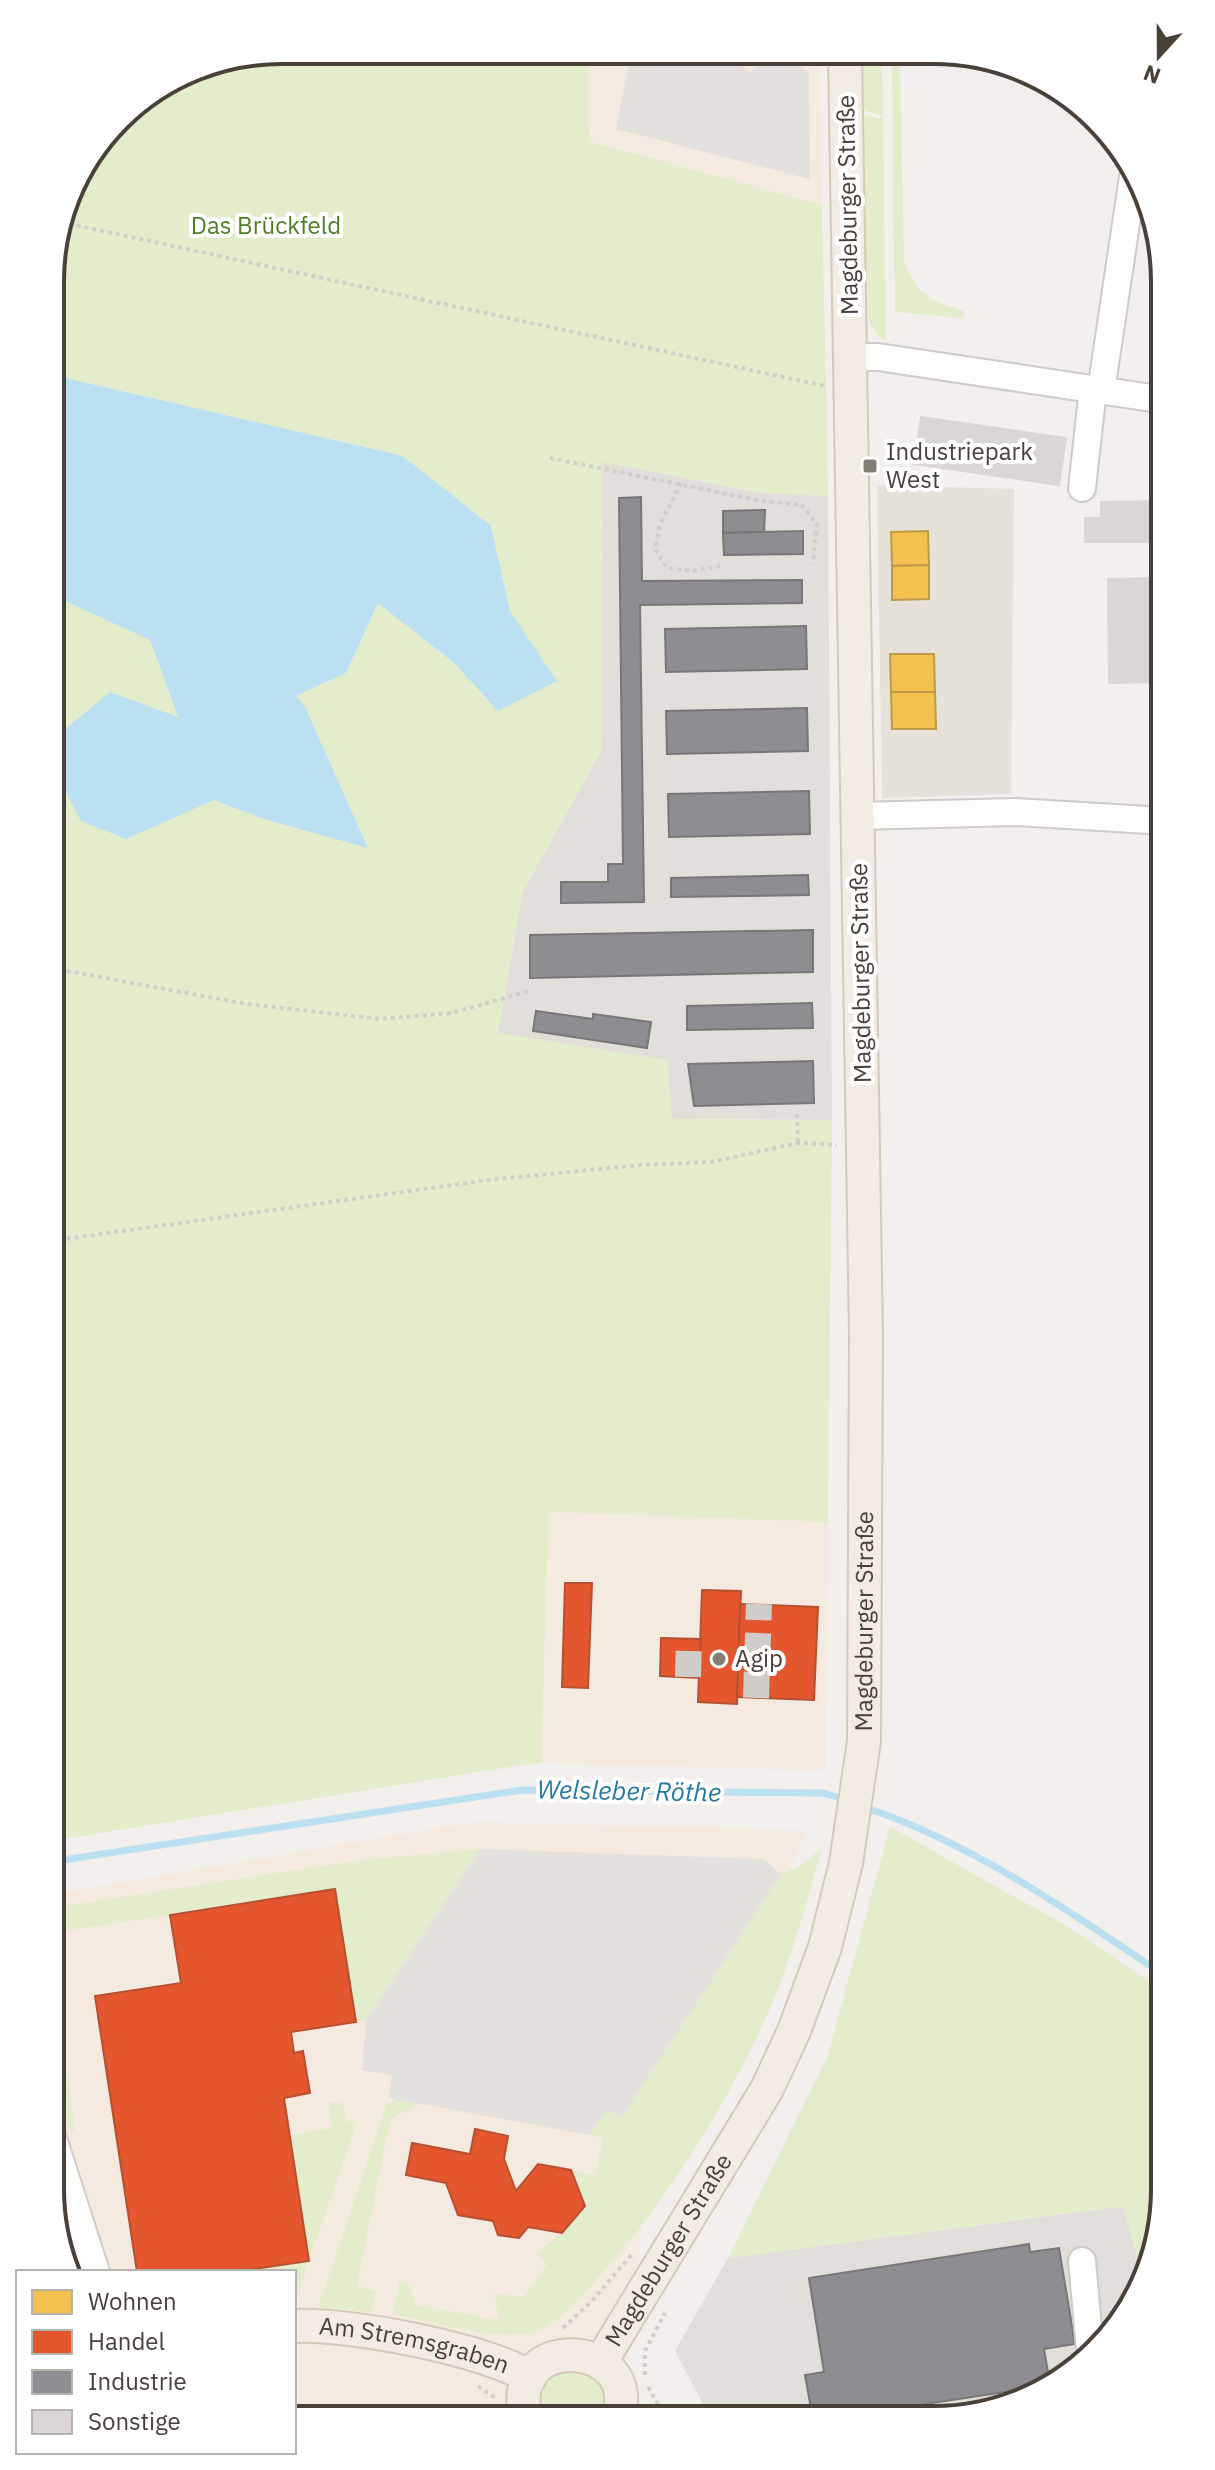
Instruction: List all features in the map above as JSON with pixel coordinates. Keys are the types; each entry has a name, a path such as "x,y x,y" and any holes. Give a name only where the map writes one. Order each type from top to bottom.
{"main road":[{"name":"Magdeburger Straße","path":"600,2363 767,2089 794,2031 825,1947 852,1833 864,1741 867,1641 863,1145 845,64"},
{"name":"Am Stremsgraben","path":"296,2326 376,2334 506,2378"},
{"path":"524,2406 506,2378 563,2354 590,2356 600,2363 618,2385 620,2406"}],"street":[{"path":"1082,488 1131,190"},
{"path":"850,372 878,357 1151,398"},
{"path":"859,816 1015,812 1151,820"},
{"path":"64,2173 95,2270"},
{"path":"1082,2261 1089,2340"}],"path":[{"path":"71,224 834,388 850,372"},
{"path":"550,458 761,501 802,505 817,524 813,564"},
{"path":"681,483 660,525 655,549 667,568 692,571 721,566"},
{"path":"64,970 247,1004 379,1019 452,1013 529,991"},
{"path":"797,1114 798,1143"},
{"path":"64,1239 502,1178 711,1162 798,1143 863,1145"},
{"path":"554,2335 586,2308 634,2252"},
{"path":"645,2351 645,2378 659,2406"}],"shaded area":[{"path":"588,64 818,64 822,205 589,140"},
{"path":"629,64 740,64 750,73 760,64 799,64 809,73 810,179 616,129"},
{"path":"602,461 762,493 828,496 832,1120 672,1119 498,1033 522,893 601,751"},
{"path":"877,485 1014,489 1011,794 882,798"},
{"path":"549,1512 828,1522 826,1771 541,1762"},
{"path":"474,1822 806,1831 645,2197 625,2373 636,2406 296,2406 296,2270 80,2270 68,2231 64,2203 64,1893"},
{"path":"480,1849 763,1859 781,1874 621,2118 607,2109 590,2135 388,2098 392,2075 362,2070 366,2020"},
{"path":"1124,2206 1138,2261 1122,2297 1087,2342 1042,2377 1003,2394 976,2402 934,2406 704,2406 675,2351 728,2258"}],"green space":[{"name":"Das Brückfeld","path":"267,64 588,64 589,141 822,205 828,496 762,493 602,462 601,751 522,893 498,1033 668,1060 672,1119 832,1120 828,1522 549,1512 541,1762 64,1839 64,600 151,640 178,718 110,692 126,838 214,800 264,819 367,847 296,696 346,673 378,603 454,663 498,711 556,681 510,611 491,526 403,456 64,378 64,267 71,225 86,185 109,149 149,109 185,86 239,68"},
{"path":"858,64 881,64 883,116 864,110 860,104"},
{"path":"892,64 900,64 904,261 914,282 926,295 964,311 963,318 895,312"},
{"path":"863,114 883,119 886,342 877,335 865,313 859,118"},
{"path":"890,1827 1072,1929 1151,1983 1151,2203 1138,2261 1123,2206 728,2258 827,2058"},
{"path":"822,1848 783,1974 734,2083 695,2149 652,2212 580,2298 553,2322 531,2332 516,2334 481,2333 393,2314 399,2282 409,2284 415,2305 499,2320 494,2293 524,2297 547,2265 536,2254 562,2233 585,2206 571,2170 595,2175 603,2138 590,2135 607,2108 621,2117 781,1874 800,1866"},
{"path":"480,1849 366,2020 356,2022 335,1890 64,1931 64,1906 362,1860"},
{"path":"64,2052 76,2136 64,2121"},
{"path":"397,2099 419,2104 390,2119 357,2285 375,2291 371,2312 321,2308 319,2305 387,2103"},
{"path":"342,2102 346,2121 357,2122 296,2299 296,2270 248,2270 309,2261 290,2135 332,2128 328,2103"},
{"path":"570,2369 595,2381 603,2393 603,2406 542,2406 542,2395 548,2381"}],"water":[{"path":"64,378 403,456 491,526 510,611 557,681 498,711 454,663 378,603 346,673 296,696 305,707 368,848 264,819 214,800 126,839 81,821 64,788 64,730 110,692 178,717 150,640 64,601"}],"building: Wohnen":[{"path":"928,531 929,565 892,566 891,532"},
{"path":"929,565 929,599 892,600 892,566"},
{"path":"890,654 934,654 935,692 891,692"},
{"path":"891,692 935,692 936,729 892,729"}],"building: Handel":[{"path":"565,1583 592,1583 588,1688 562,1687"},
{"name":"Agip","path":"702,1590 741,1591 737,1704 698,1702"},
{"path":"740,1604 818,1607 814,1700 737,1697"},
{"path":"661,1638 701,1639 699,1678 660,1676"},
{"path":"335,1889 356,2022 291,2032 294,2053 303,2051 310,2093 284,2098 309,2261 248,2270 137,2270 95,1996 181,1983 170,1915"},
{"path":"475,2129 508,2136 504,2159 516,2191 538,2164 571,2170 585,2206 562,2233 528,2227 519,2238 498,2235 493,2221 458,2215 446,2183 406,2175 412,2143 470,2154"}],"building: Industrie":[{"path":"641,497 642,581 802,580 802,603 640,605 644,902 561,903 561,882 608,882 608,864 623,864 619,498"},
{"path":"765,510 764,532 723,533 723,511"},
{"path":"803,531 803,554 724,555 723,533"},
{"path":"806,626 807,669 666,672 665,629"},
{"path":"807,708 808,751 667,754 666,711"},
{"path":"809,791 810,834 669,837 668,794"},
{"path":"808,875 809,895 671,897 671,878"},
{"path":"813,930 813,972 530,978 530,935"},
{"path":"812,1003 813,1028 687,1030 687,1006"},
{"path":"536,1011 593,1019 593,1014 651,1022 647,1048 533,1031"},
{"path":"813,1061 814,1103 694,1106 688,1064"},
{"path":"1029,2244 1030,2252 1059,2248 1075,2344 1044,2349 1048,2373 1011,2391 912,2406 811,2406 805,2375 824,2372 809,2278"}],"building: Sonstige":[{"path":"921,417 1066,438 1059,485 914,464"},
{"path":"1151,501 1151,542 1085,542 1085,518 1101,518 1101,502"},
{"path":"1151,578 1151,682 1109,683 1108,579"}],"waterway":[{"name":"Welsleber Röthe","path":"64,1860 522,1790 824,1793 845,1800"},
{"name":"Welsleber Röthe","path":"864,1807 904,1822 982,1859 1151,1967"}],"tunnel":[{"path":"756,1698 759,1604"},
{"path":"688,1677 689,1639"}],"place":[{"name":"Industriepark West","path":"870,466"},
{"name":"Agip","path":"719,1659"}]}
